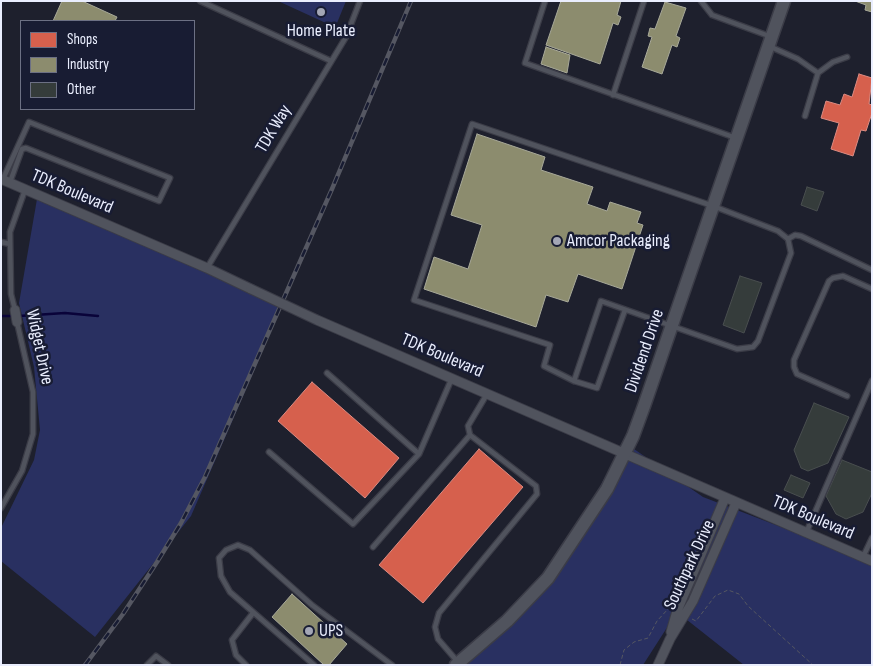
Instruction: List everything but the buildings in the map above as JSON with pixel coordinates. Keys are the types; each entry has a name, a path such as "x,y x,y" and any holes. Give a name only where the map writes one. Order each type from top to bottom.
{"street":[{"name":"Dividend Drive","path":"457,664 506,621 548,578 607,489 638,421 738,138 784,1"},
{"name":"TDK Boulevard","path":"4,180 207,268 317,320 487,393 623,455 868,559"},
{"name":"Widget Drive","path":"15,310 17,322"},
{"name":"Southpark Drive","path":"658,665 681,613 725,498"},
{"name":"Southpark Drive","path":"681,613 693,601 736,503"}],"lane":[{"path":"200,1 331,61"},
{"name":"TDK Way","path":"207,268 346,37 360,1"},
{"path":"545,1 524,63 613,96 738,138"},
{"path":"613,96 644,1"},
{"path":"701,1 712,15 771,42 818,73"},
{"path":"805,116 818,73 833,62 847,57"},
{"path":"29,122 170,178 159,201 26,148 22,149 4,180 29,122"},
{"path":"574,381 601,301 737,349 753,347 758,341 791,253 788,239 778,231 714,206 472,124 414,300 550,346 544,366 574,381 597,388 624,310"},
{"name":"Widget Drive","path":"15,310 11,294 10,232 26,189"},
{"path":"788,239 795,235 801,236 872,270"},
{"path":"1,242 10,244"},
{"path":"847,396 797,374 794,360 829,281 842,276 872,289"},
{"name":"Widget Drive","path":"1,508 22,471 33,434 33,392 17,322"},
{"path":"328,373 419,454"},
{"path":"269,452 353,524 419,454 452,378"},
{"path":"806,533 872,381"},
{"path":"457,664 438,639 435,627 439,613 537,494 536,486 470,435 468,426 487,393"},
{"path":"374,547 470,435"},
{"path":"868,559 872,538"},
{"path":"314,665 230,592 221,576 219,558 226,550 238,545 250,550 312,605 392,665"},
{"path":"246,665 236,654 232,640 253,613"},
{"path":"147,665 156,656 168,665"}],"path":[{"path":"620,665 624,650 634,642 648,638 657,621 669,608 696,621 715,596 728,590 738,594 748,606 813,665"}],"shaded area":[{"name":"Home Plate","path":"278,1 346,1 337,23 328,24"},
{"path":"37,199 283,304 191,516 95,637 1,561 1,528 34,460 40,430 34,367 19,303"},
{"path":"624,442 703,497 872,562 872,665 744,665 677,612 643,665 449,665 555,570"}],"waterway":[{"path":"19,316 65,313 98,316"},
{"path":"1,316 14,316"}],"railway":[{"path":"85,665 123,614 157,562 181,523 205,477 332,189 411,1"}],"place":[{"name":"Home Plate","path":"321,12"},
{"name":"Amcor Packaging","path":"557,241"},
{"name":"UPS","path":"309,631"}]}
